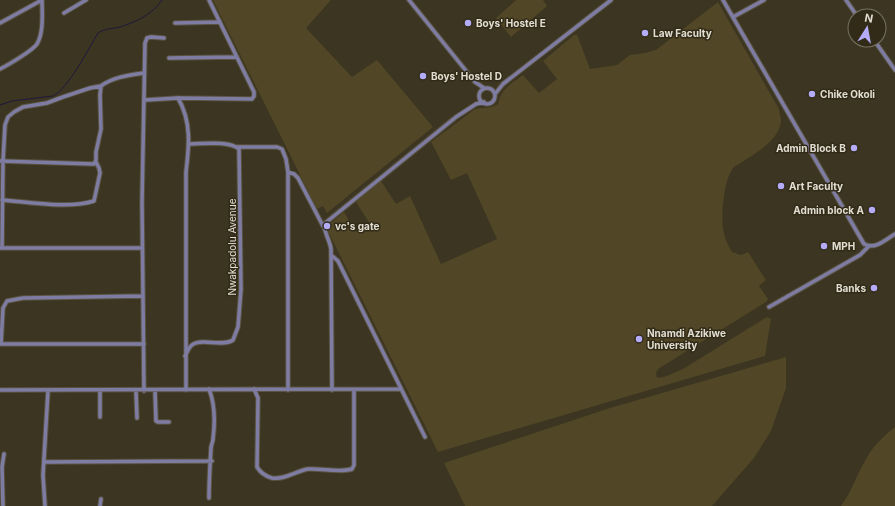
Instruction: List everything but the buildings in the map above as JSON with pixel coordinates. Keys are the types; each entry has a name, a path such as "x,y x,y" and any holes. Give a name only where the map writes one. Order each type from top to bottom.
{"street":[{"path":"0,23 42,0 42,18 37,43 23,55 0,69"},
{"path":"64,13 86,0"},
{"path":"145,100 178,98 252,99 254,96 254,92 209,0"},
{"path":"409,0 475,82 484,88 491,88 503,84"},
{"path":"324,227 325,222 331,217 456,117 476,104 484,102 491,103 495,98 495,94 503,84 611,0"},
{"path":"723,0 864,244 875,246 895,234"},
{"path":"733,17 764,0"},
{"path":"175,23 220,22"},
{"path":"144,391 142,202 145,100 144,73 146,40 151,37 164,38"},
{"path":"880,48 895,70"},
{"path":"169,58 236,57"},
{"path":"142,248 1,248 2,161 5,125 8,117 23,107 47,103 70,94 101,86 112,80 144,73"},
{"path":"475,82 484,102"},
{"path":"2,200 72,204 94,201 100,173 96,162 101,129 101,86"},
{"path":"476,104 484,88"},
{"path":"491,88 495,94"},
{"path":"178,98 189,128 186,172 186,390"},
{"path":"189,144 223,143 237,147 277,147 282,149 286,159 288,172 288,390"},
{"name":"Nwakpadolu Avenue","path":"185,356 190,346 195,343 230,342 233,340 238,327 241,289 240,154 237,147"},
{"path":"2,161 53,162 92,165 96,162"},
{"path":"288,172 294,174 298,178 330,241 332,390"},
{"path":"769,307 860,255 869,246"},
{"path":"331,255 338,261 425,437"},
{"path":"143,296 23,298 7,301 3,308 0,344 144,344"},
{"path":"209,389 213,398 214,410 209,498"},
{"path":"254,389 258,398 257,467 265,475 278,478 308,469 352,469 354,465 354,390"},
{"path":"0,391 400,389"},
{"path":"45,506 44,462 48,391"},
{"path":"100,391 100,417"},
{"path":"136,391 137,418"},
{"path":"155,391 156,421 169,422"},
{"path":"3,506 2,485 4,454"},
{"path":"44,462 212,461"},
{"path":"100,506 101,499"}],"shaded area":[{"path":"213,0 331,0 306,28 352,77 377,60 433,127 327,213 323,206 317,209"},
{"path":"516,0 543,0 547,6 511,37 496,18"},
{"path":"718,2 779,109 781,118 779,129 775,136 763,148 734,167 728,179 722,214 724,235 732,252 741,255 748,252 766,280 759,286 768,299 766,302 658,369 656,373 657,378 664,377 683,369 767,317 771,319 765,356 438,452 326,227 344,212 356,232 370,224 356,202 381,181 396,204 410,196 441,264 497,239 467,173 451,180 431,142 475,109 495,106 498,104 504,90 523,75 539,93 557,79 543,61 574,35 577,35 578,37 590,69 617,65 630,55 656,50"},
{"path":"786,357 786,388 771,431 754,458 712,506 465,506 444,463 610,408"},
{"path":"895,427 895,506 841,506 865,460 881,439"}],"waterway":[{"path":"0,105 12,101 53,96 59,92 71,77 98,33 106,29 120,27 138,20 154,9 162,0"}],"place":[{"name":"Boys' Hostel E","path":"468,23"},
{"name":"Law Faculty","path":"645,33"},
{"name":"Boys' Hostel D","path":"423,76"},
{"name":"Chike Okoli","path":"812,94"},
{"name":"Admin Block B","path":"854,148"},
{"name":"Art Faculty","path":"781,186"},
{"name":"Admin block A","path":"872,210"},
{"name":"vc's gate","path":"327,226"},
{"name":"MPH","path":"824,246"},
{"name":"Banks","path":"874,288"},
{"name":"Nnamdi Azikiwe University","path":"639,339"}]}
